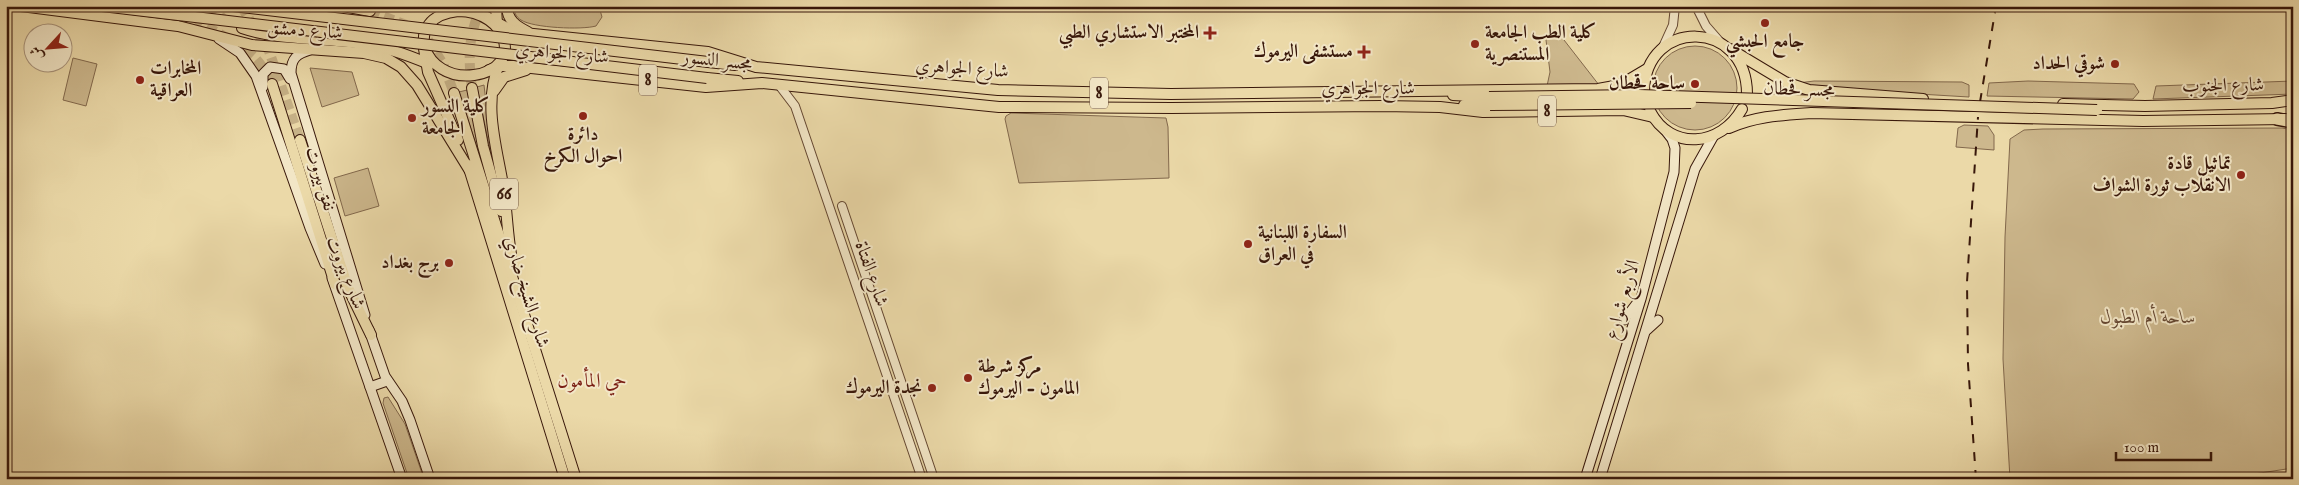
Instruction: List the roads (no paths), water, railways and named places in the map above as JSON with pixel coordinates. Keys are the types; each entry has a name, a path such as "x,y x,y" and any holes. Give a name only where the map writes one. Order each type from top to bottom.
{"highway":[{"path":"2277,119 2293,122"}],"main road":[{"name":"شارع دمشق","path":"22,6 178,26 218,38 252,45 312,49 361,46 402,67 417,85 470,170"},
{"name":"مجسر النسور","path":"102,6 762,83"},
{"name":"مجسر النسور","path":"233,6 756,67"},
{"path":"267,6 291,14"},
{"path":"242,28 261,34 361,46 402,54 446,71 470,75 496,65 505,44 493,22 468,11 458,9 421,23 401,24 267,6"},
{"name":"شارع دمشق","path":"343,6 370,11"},
{"path":"493,22 496,6"},
{"path":"507,6 510,18 516,26 533,34"},
{"path":"438,17 426,29 423,43 428,58 446,71"},
{"name":"شارع الجواهري","path":"493,22 507,30 533,34 708,52 756,67 922,84 1019,91 1171,94 1303,91 1442,92"},
{"path":"533,34 516,38 512,46 512,52 519,62 534,69"},
{"path":"1644,91 1647,69 1663,48 1676,40 1691,36 1706,37 1720,42 1784,82 1809,90 1912,99 2155,106"},
{"name":"شارع بيروت","path":"218,38 246,59 256,76 310,228 335,284 402,479"},
{"name":"شارع الشيخ ضاري","path":"423,43 426,62 436,92 470,170 565,479"},
{"path":"361,46 402,54 422,68 436,92"},
{"name":"شارع بيروت","path":"312,49 300,53 292,61 291,73 297,96 371,335 387,381 406,409 430,479"},
{"path":"1730,49 1744,70 1747,94"},
{"path":"381,51 402,67"},
{"name":"شارع الجواهري","path":"496,65 706,87 762,83 999,107 1382,106 1440,108"},
{"name":"شارع الشيخ ضاري","path":"496,65 490,102 503,186 508,241 516,287"},
{"path":"265,98 263,74 275,66 288,72 297,96"},
{"path":"490,102 495,89 504,77 534,69"},
{"name":"8","path":"1442,92 1494,89 1608,88 1632,80 1647,69"},
{"name":"نفق بيروت","path":"272,84 335,284"},
{"path":"472,88 483,146 508,241"},
{"name":"مجسر قحطان","path":"1442,92 1489,101"},
{"name":"شارع الشيخ ضاري","path":"454,93 576,479"},
{"name":"شارع الجنوب","path":"2155,106 2272,103 2293,100"},
{"name":"مجسر قحطان","path":"1440,108 1489,101 1661,102 1903,111 2096,112 2155,106"},
{"path":"1647,106 1653,117 1665,130 1688,139 1713,137 1747,120 1811,113 2156,120"},
{"name":"8","path":"1440,108 1483,112 1623,110 1653,117"},
{"path":"1729,128 1742,110"},
{"name":"مجسر قحطان","path":"2096,112 2156,120"},
{"name":"شارع الجنوب","path":"2156,120 2293,118"},
{"name":"الأربع شوارع","path":"1585,479 1641,299 1674,172 1675,148 1672,139 1665,130"},
{"name":"الأربع شوارع","path":"1600,479 1695,169 1713,137"},
{"name":"نفق بيروت","path":"300,140 348,288 371,335"},
{"path":"1624,320 1641,299"},
{"path":"1647,330 1658,320"},
{"path":"370,387 387,381"},
{"path":"570,460 581,479"}],"street":[{"path":"1663,48 1673,25 1675,6"},
{"path":"1696,6 1706,26 1720,42"},
{"name":"شارع الفتاة","path":"779,85 795,106 922,479"},
{"name":"شارع الفتاة","path":"842,206 934,479"},
{"path":"907,434 918,430"}],"tunnel":[{"path":"185,6 208,27 244,48 252,55 261,65 272,84"},
{"path":"209,6 227,22"},
{"path":"241,6 269,51 300,140"},
{"path":"472,88 470,46 474,26 482,6"},
{"path":"370,11 406,25"},
{"path":"428,40 443,64 454,93"}],"railway":[{"path":"1980,102 1996,6"},
{"path":"1976,479 1968,364 1967,282 1978,117"}],"place":[{"name":"جامع الحبشي","path":"1765,23"},
{"name":"المختبر الاستشاري الطبي","path":"1210,33"},
{"name":"كلية الطب الجامعة المستنصرية","path":"1475,44"},
{"name":"مستشفى اليرموك","path":"1364,52"},
{"name":"شوقي الحداد","path":"2115,64"},
{"name":"المخابرات العراقية","path":"140,80"},
{"name":"ساحة قحطان","path":"1695,84"},
{"name":"دائرة احوال الكرخ","path":"583,116"},
{"name":"كلية النسور الجامعة","path":"412,118"},
{"name":"تماثيل قادة الانقلاب ثورة الشواف","path":"2241,175"},
{"name":"السفارة اللبنانية في العراق","path":"1248,244"},
{"name":"برج بغداد","path":"449,263"},
{"name":"مركز شرطة المامون - اليرموك","path":"968,378"},
{"name":"نجدة اليرموك","path":"932,388"}],"district":[{"name":"حي المأمون","path":"592,381"}],"park label":[{"name":"ساحة أم الطبول","path":"2148,318"}]}
